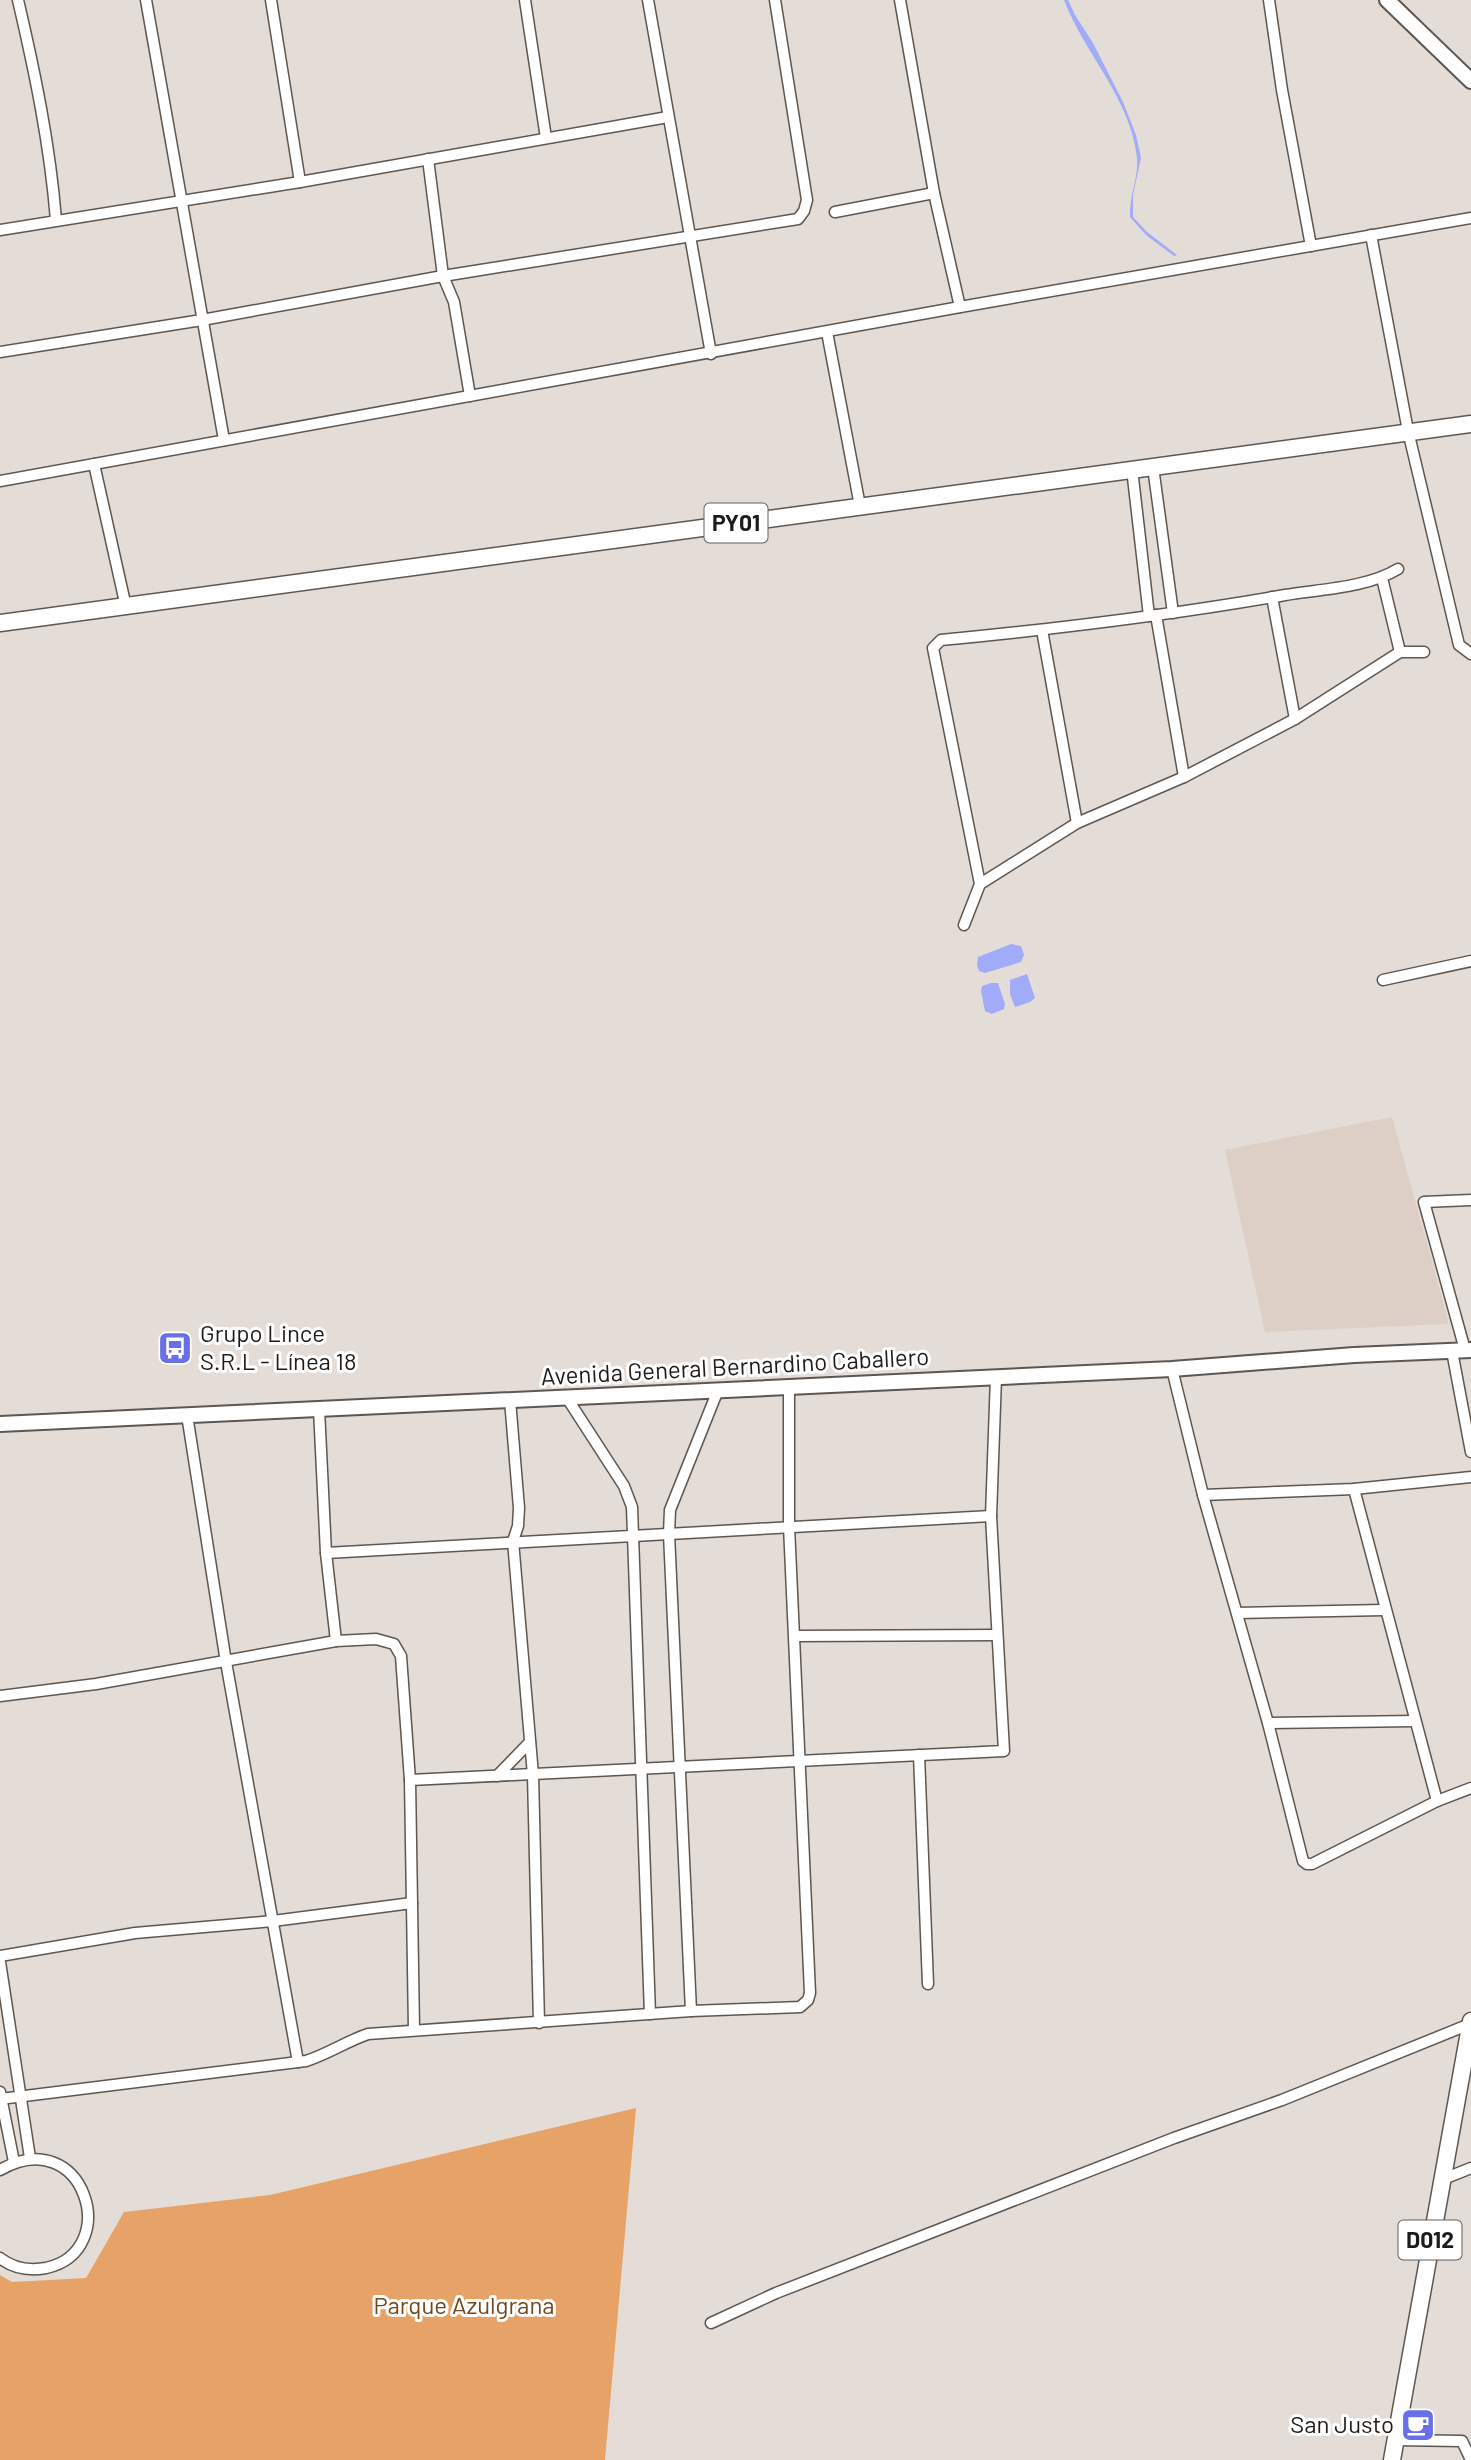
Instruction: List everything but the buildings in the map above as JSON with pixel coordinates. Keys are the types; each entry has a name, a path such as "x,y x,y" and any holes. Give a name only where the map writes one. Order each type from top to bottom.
{"main road":[{"path":"1387,0 1471,81"},
{"name":"PY01","path":"0,623 1471,424"},
{"name":"Avenida General Bernardino Caballero","path":"0,1424 1172,1369 1354,1355 1463,1350"},
{"name":"D012","path":"1392,2460 1441,2180 1464,2097 1471,2023"}],"street":[{"path":"18,0 35,71 52,165 56,220"},
{"path":"146,0 224,440"},
{"path":"271,0 300,182"},
{"path":"525,0 547,138"},
{"path":"648,0 711,354"},
{"path":"0,352 797,219 804,212 807,200 775,0"},
{"path":"900,0 934,193 960,307"},
{"path":"1269,0 1282,90 1311,246"},
{"path":"0,230 300,182 668,117"},
{"path":"428,159 443,276 454,302 470,396"},
{"path":"835,212 934,193"},
{"path":"0,481 960,307 1471,218"},
{"path":"1371,235 1408,431 1459,645 1471,654"},
{"path":"827,332 860,506"},
{"path":"94,464 126,607"},
{"path":"1153,467 1173,613"},
{"path":"1132,469 1152,616 1184,777"},
{"path":"964,925 980,884 933,648 941,640 1173,613 1382,578 1398,569"},
{"path":"1382,578 1400,653"},
{"path":"1272,597 1295,719"},
{"path":"1042,630 1077,823"},
{"path":"980,884 1077,823 1184,777 1295,719 1400,653 1424,652"},
{"path":"1383,980 1471,961"},
{"path":"1471,1200 1424,1202 1463,1350 1471,1452"},
{"path":"1172,1369 1203,1495 1268,1723 1303,1861 1307,1864 1318,1861 1437,1801 1471,1788"},
{"path":"410,1780 1004,1751 991,1516 996,1377"},
{"path":"14,2162 0,2097 22,2098 298,2062 331,2053 355,2038 368,2034 691,2011 800,2007 808,2000 810,1993 789,1526 789,1387"},
{"path":"691,2011 670,1510 718,1390"},
{"path":"568,1398 624,1486 632,1507 650,2014"},
{"path":"510,1400 519,1508 518,1526 513,1541 533,1775 539,2023"},
{"path":"319,1409 327,1553 336,1642"},
{"path":"187,1415 226,1662 298,2062"},
{"path":"1203,1495 1354,1489 1471,1477"},
{"path":"1354,1489 1384,1610 1437,1801"},
{"path":"327,1553 991,1516"},
{"path":"1237,1613 1384,1610"},
{"path":"795,1636 997,1635"},
{"path":"0,1696 96,1684 336,1642 376,1639 394,1644 401,1656 410,1780 414,2030"},
{"path":"1268,1723 1415,1721"},
{"path":"497,1776 530,1742"},
{"path":"919,1755 928,1984"},
{"path":"0,1956 135,1933 273,1921 412,1903"},
{"path":"0,1962 30,2158"},
{"path":"712,2323 776,2293 1174,2138 1282,2100 1471,2023"},
{"path":"0,2169 30,2158 47,2160 63,2167 76,2179 85,2194 89,2211 87,2228 80,2245 68,2258 53,2266 26,2270 0,2259"},
{"path":"1441,2180 1471,2168"},
{"path":"1395,2440 1462,2441 1471,2460"}],"shaded area":[{"path":"1392,1117 1449,1324 1265,1332 1225,1150"}],"green space":[{"name":"Parque Azulgrana","path":"636,2108 605,2460 0,2460 0,2275 12,2282 86,2278 124,2212 270,2195"}],"water":[{"path":"1064,0 1068,0 1093,43 1123,102 1136,135 1141,158 1133,195 1133,217 1147,232 1177,255 1174,256 1146,235 1130,217 1137,165 1133,136 1117,96 1083,39"},
{"path":"1011,944 1021,946 1024,955 1021,962 985,973 979,971 978,957"},
{"path":"1027,974 1035,998 1015,1007 1010,994 1010,980"},
{"path":"998,983 1005,1004 1004,1009 992,1014 985,1011 981,991 982,986"}],"place":[{"name":"Grupo Lince S.R.L - Línea 18","path":"175,1348"},
{"name":"San Justo","path":"1418,2425"}]}
